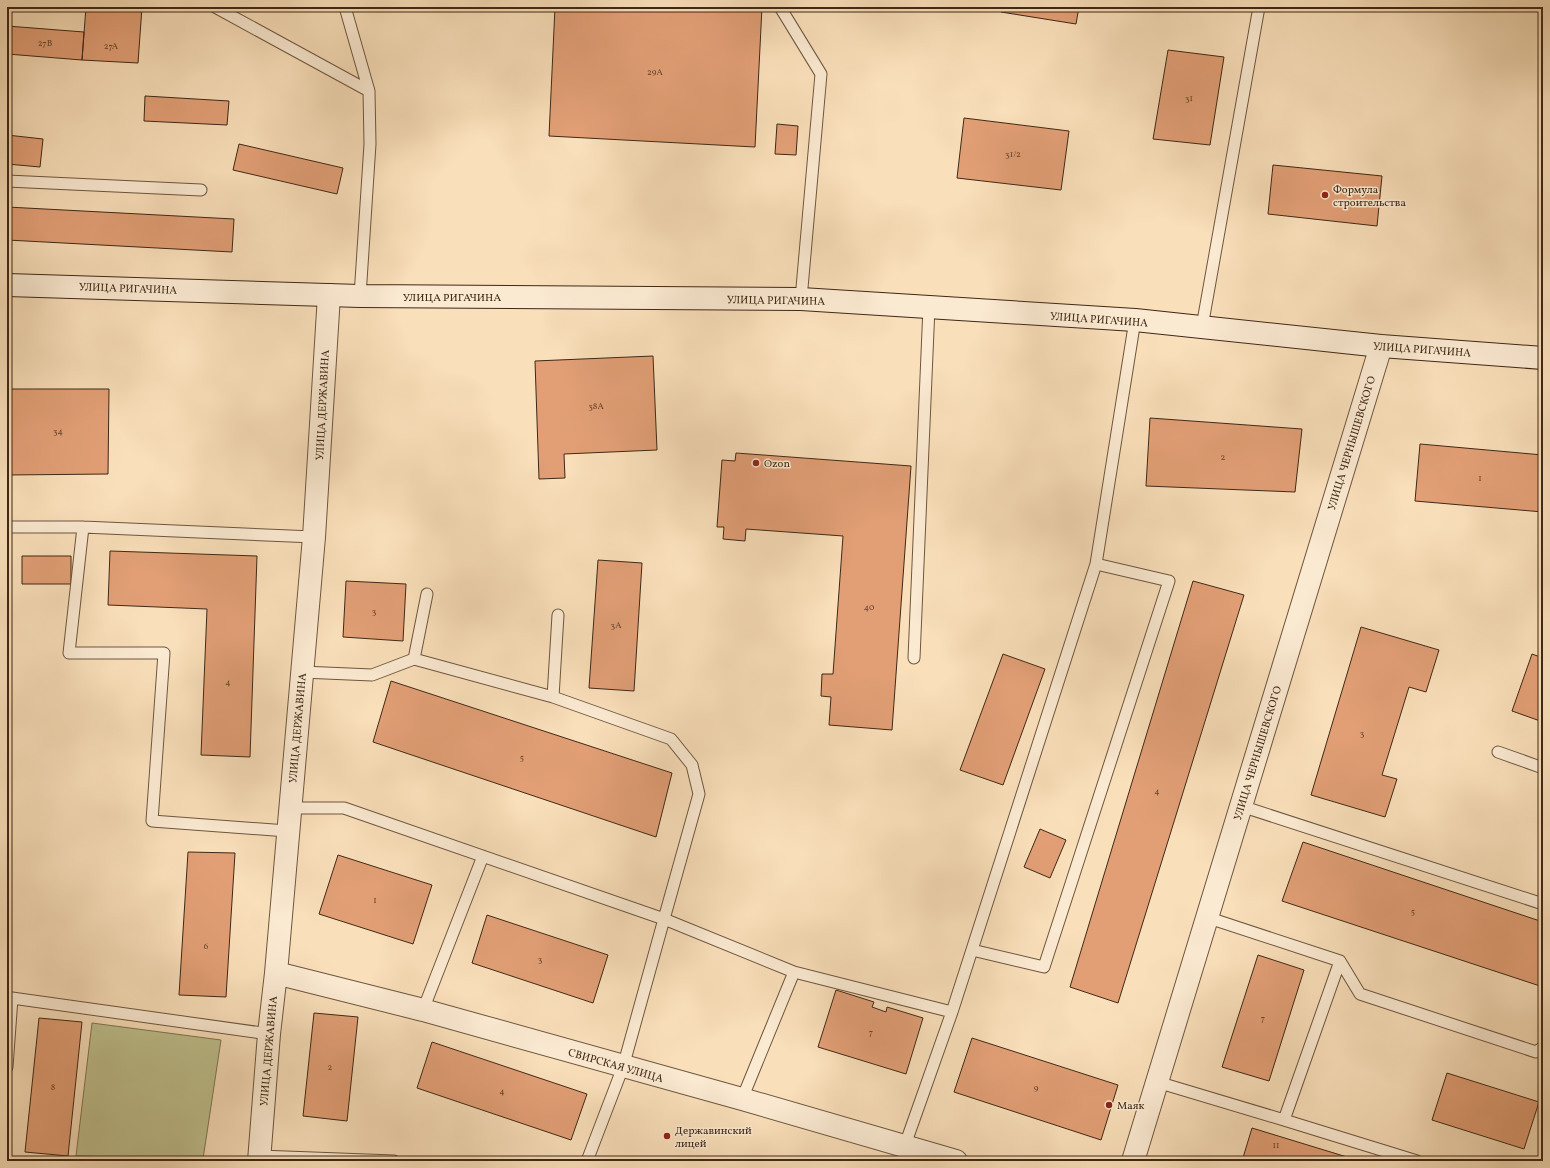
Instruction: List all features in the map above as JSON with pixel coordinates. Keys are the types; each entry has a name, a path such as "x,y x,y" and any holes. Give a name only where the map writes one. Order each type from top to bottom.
{"street":[{"name":"УЛИЦА РИГАЧИНА","path":"7,284 360,296 801,299 1135,320 1380,346 1543,358"},
{"name":"УЛИЦА ДЕРЖАВИНА","path":"259,1159 268,1034 276,973 287,831 314,537 329,295"},
{"name":"УЛИЦА ЧЕРНЫШЕВСКОГО","path":"1132,1161 1380,346"},
{"name":"СВИРСКАЯ УЛИЦА","path":"276,973 423,1010 905,1145 956,1161"}],"lane":[{"path":"215,7 369,91"},
{"path":"345,7 369,91 370,144 360,296"},
{"path":"780,7 821,74 801,299"},
{"path":"1202,327 1258,7"},
{"path":"7,180 201,190"},
{"path":"914,658 929,307"},
{"path":"905,1145 952,1012 1096,564 1135,320"},
{"path":"7,527 83,527 314,537"},
{"path":"83,527 69,652 164,653 152,821 287,831"},
{"path":"972,950 1044,967 1169,581 1096,564"},
{"path":"414,659 427,594"},
{"path":"552,697 558,615"},
{"path":"302,672 372,675 414,659 552,697 671,739 692,765 699,794 623,1067 587,1161"},
{"path":"1498,752 1543,768"},
{"path":"1241,806 1543,904"},
{"path":"290,808 344,808 664,919 794,972 952,1012"},
{"path":"423,1010 483,856"},
{"path":"1206,917 1340,961 1360,994 1536,1052 1543,1047"},
{"path":"1284,1120 1340,961"},
{"path":"742,1099 794,972"},
{"path":"7,1067 12,998 268,1034"},
{"path":"1157,1082 1417,1161"},
{"path":"259,1159 394,1161"}],"green space":[{"path":"92,1023 221,1040 203,1159 76,1156"}],"building":[{"path":"86,7 142,7 138,63 82,60"},
{"path":"555,7 762,7 755,147 549,136"},
{"path":"1002,7 1079,7 1076,24 1001,12"},
{"path":"7,26 84,32 82,60 7,54"},
{"path":"1168,50 1224,57 1210,145 1153,139"},
{"path":"145,96 229,101 227,125 144,121"},
{"path":"964,118 1069,131 1061,190 957,178"},
{"path":"777,124 798,126 796,155 775,154"},
{"path":"7,135 43,139 40,167 7,164"},
{"path":"239,144 343,168 337,194 233,170"},
{"name":"Формула строительства","path":"1273,165 1382,176 1377,226 1268,214"},
{"path":"7,207 234,219 232,252 7,240"},
{"path":"653,356 657,450 564,454 565,478 539,479 535,361"},
{"path":"7,389 109,389 108,474 7,475"},
{"path":"1150,418 1302,429 1295,492 1146,486"},
{"path":"1420,444 1543,455 1543,512 1415,501"},
{"path":"736,453 911,466 892,730 829,725 831,697 821,696 822,674 833,674 843,536 746,529 745,541 723,539 724,527 717,527 722,460 735,461"},
{"path":"110,551 257,556 250,757 201,755 207,609 108,605"},
{"path":"22,556 71,556 71,584 22,584"},
{"path":"598,560 642,563 634,691 589,688"},
{"path":"346,581 406,584 403,641 343,637"},
{"path":"1193,581 1244,595 1118,1003 1070,987"},
{"path":"1361,627 1439,650 1426,692 1409,687 1382,775 1397,779 1385,817 1311,795"},
{"path":"1003,654 1045,669 1003,785 960,770"},
{"path":"1532,654 1543,658 1543,722 1512,711"},
{"path":"391,681 672,773 656,837 373,742"},
{"path":"1040,829 1066,840 1050,878 1024,867"},
{"path":"1303,842 1543,922 1543,987 1282,901"},
{"path":"188,852 235,853 226,997 179,995"},
{"path":"338,855 432,885 413,944 319,914"},
{"path":"487,915 608,955 593,1003 472,963"},
{"path":"1258,955 1304,970 1269,1081 1222,1067"},
{"path":"836,990 874,1002 872,1007 886,1012 887,1007 923,1018 906,1074 818,1047"},
{"path":"314,1013 358,1017 347,1121 303,1116"},
{"path":"39,1018 82,1022 68,1156 25,1152"},
{"path":"972,1038 1118,1085 1101,1140 954,1092"},
{"path":"432,1042 587,1094 571,1140 417,1088"},
{"path":"1447,1073 1539,1102 1524,1149 1432,1120"},
{"path":"1252,1128 1360,1161 1242,1161"}],"place":[{"name":"Формула строительства","path":"1325,195"},
{"name":"Ozon","path":"756,463"},
{"name":"Маяк","path":"1109,1105"},
{"name":"Державинский лицей","path":"667,1136"}]}
